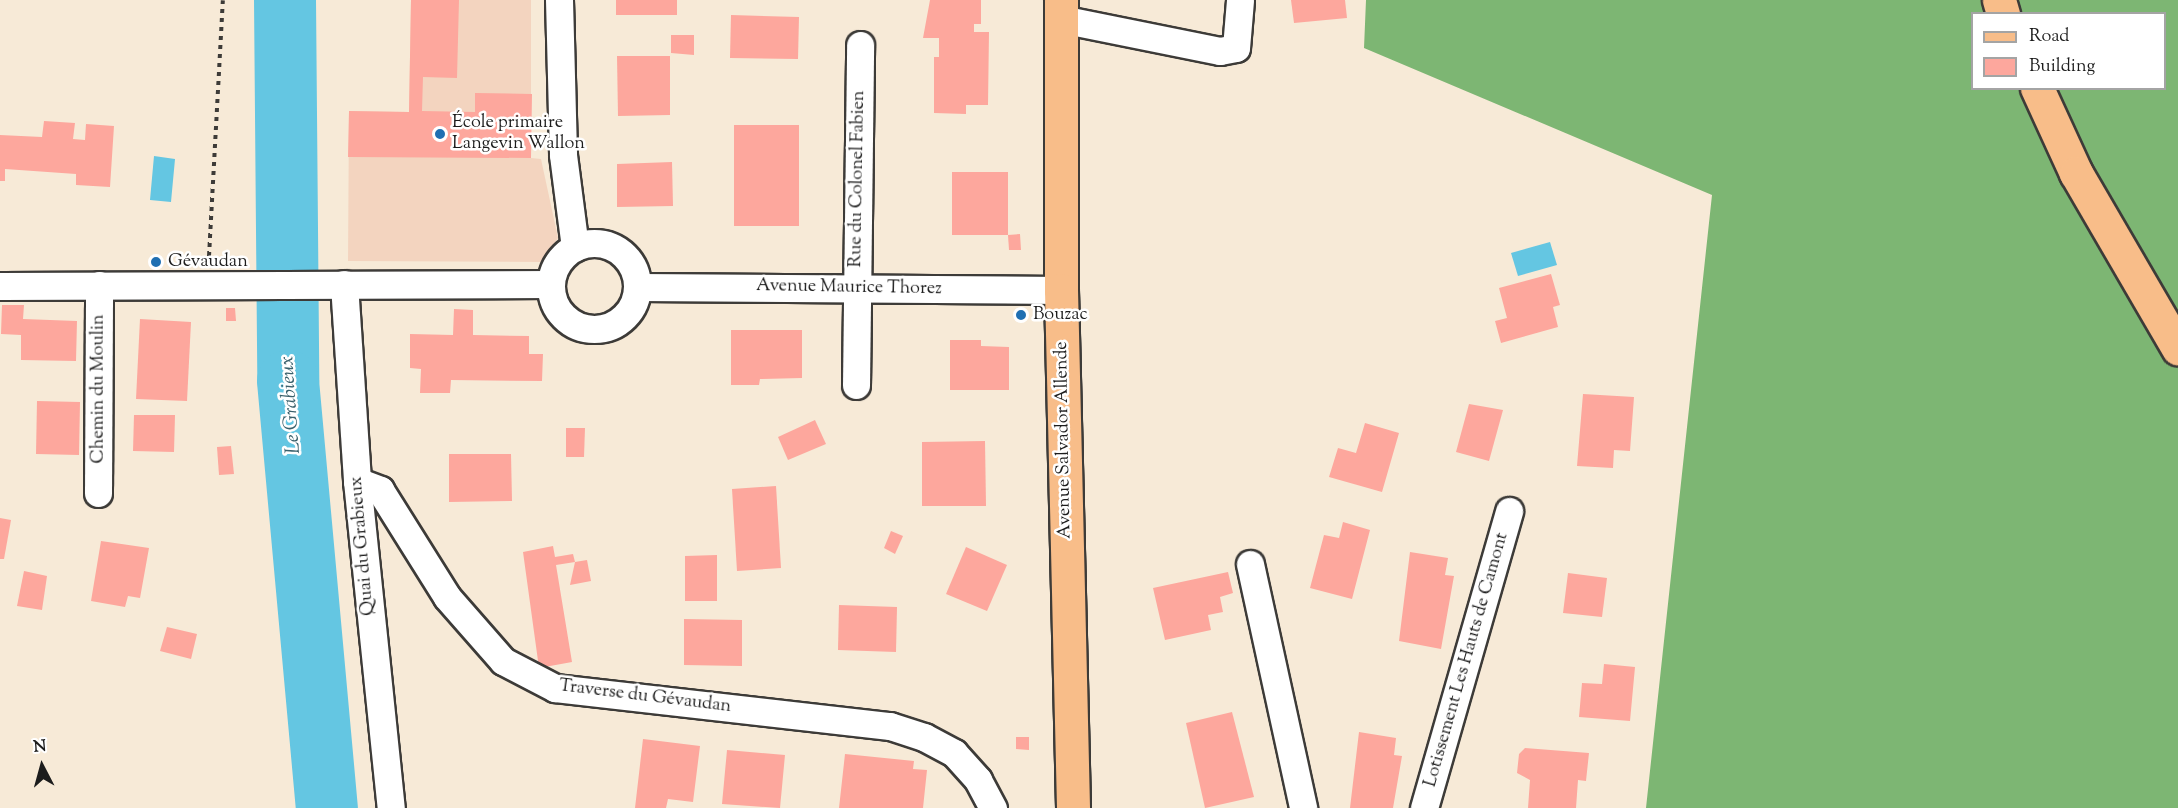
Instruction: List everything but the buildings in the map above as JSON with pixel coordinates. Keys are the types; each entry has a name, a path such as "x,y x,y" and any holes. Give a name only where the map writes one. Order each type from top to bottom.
{"main road":[{"name":"Avenue Salvador Allende","path":"1061,10 1061,290 1073,808"},
{"path":"2038,90 2076,173 2178,348"}],"street":[{"path":"560,0 563,155 575,247"},
{"path":"1061,10 1220,51 1236,48 1240,0"},
{"name":"Rue du Colonel Fabien","path":"856,385 860,45"},
{"path":"604,244 618,249 629,259 638,286 629,312 607,327 593,329 567,320 555,303 551,284 558,262 575,247 604,244"},
{"path":"0,286 218,283 551,284"},
{"name":"Quai du Grabieux","path":"334,284 391,808"},
{"name":"Chemin du Moulin","path":"98,493 99,285"},
{"name":"Avenue Maurice Thorez","path":"638,286 1061,290"},
{"name":"Traverse du Gévaudan","path":"357,481 380,490 447,597 503,662 555,688 890,726 913,733 954,753 978,780 993,808"},
{"name":"Lotissement Les Hauts de Camont","path":"1424,808 1509,511"},
{"path":"1250,564 1303,808"}],"path":[{"path":"218,283 223,0"}],"shaded area":[{"name":"École primaire Langevin Wallon","path":"411,0 531,0 531,158 541,159 558,238 542,262 348,261 349,111 409,112"}],"green space":[{"path":"1366,0 2178,0 2178,808 1646,808 1712,195 1364,48"}],"water":[{"path":"154,156 175,159 171,202 150,200"},
{"path":"1550,242 1557,265 1518,276 1511,253"}],"waterway":[{"name":"Le Grabieux","path":"285,0 288,381 327,808"}],"place":[{"name":"École primaire Langevin Wallon","path":"440,134"},
{"name":"Gévaudan","path":"156,262"},
{"name":"Bouzac","path":"1021,315"}]}
